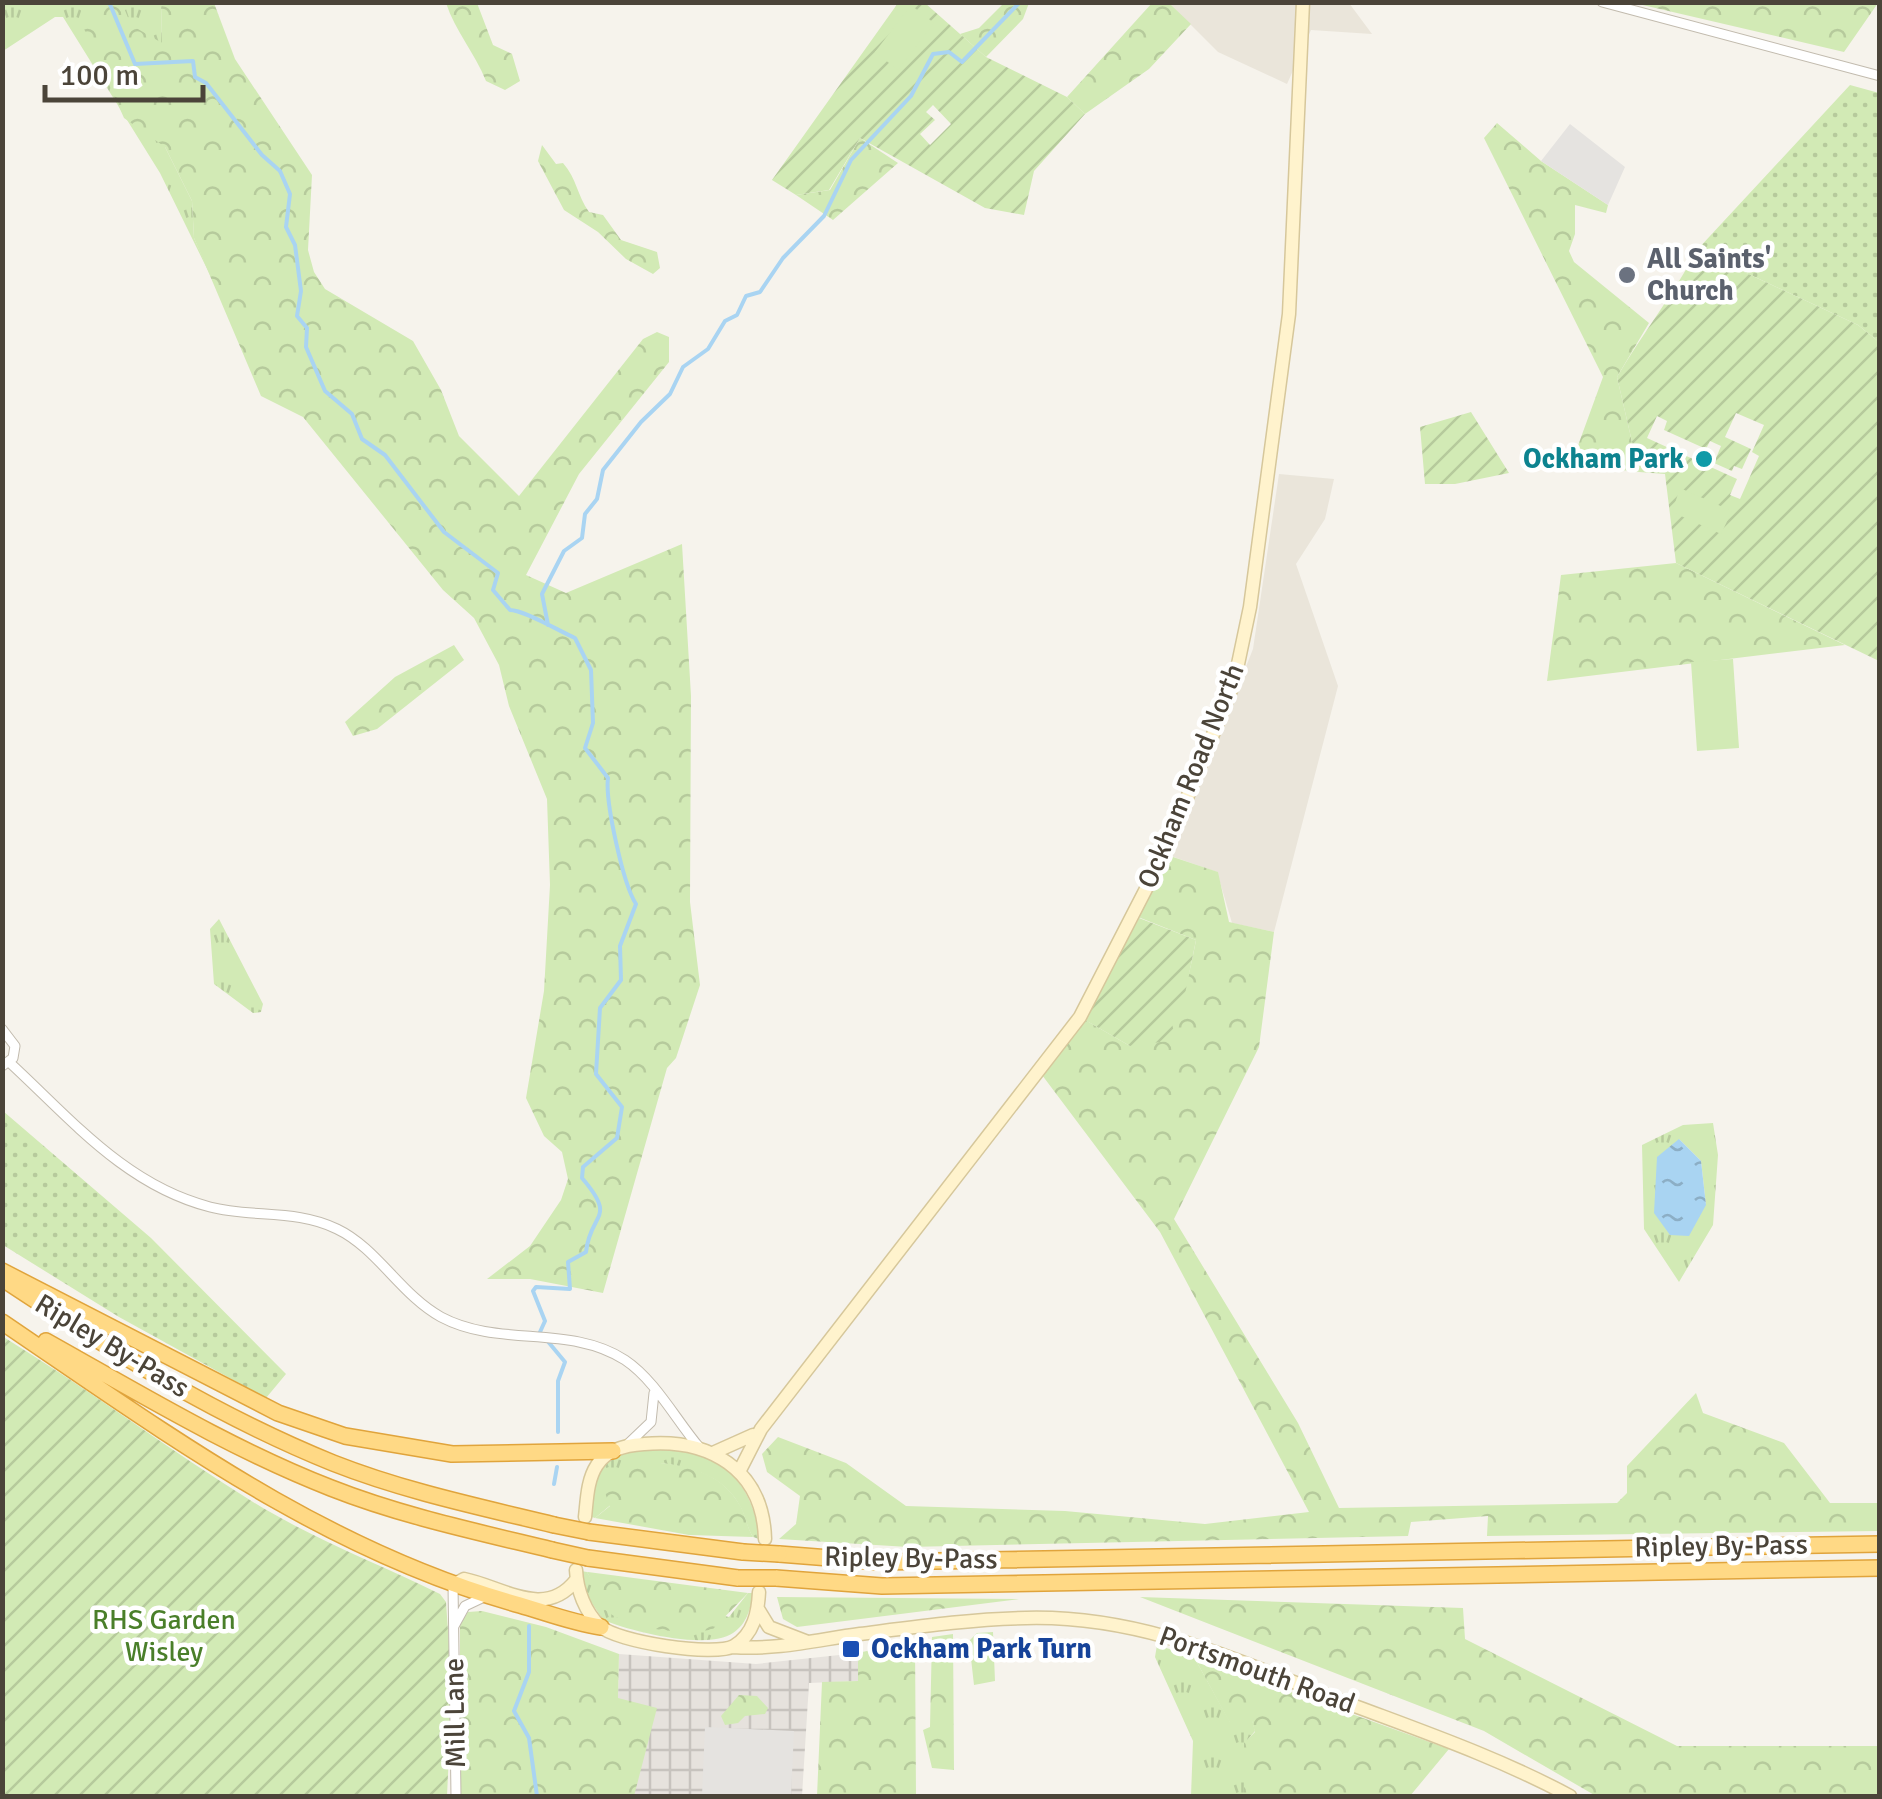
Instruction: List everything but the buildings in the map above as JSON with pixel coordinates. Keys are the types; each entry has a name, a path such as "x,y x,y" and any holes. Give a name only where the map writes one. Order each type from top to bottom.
{"highway":[{"path":"2,1271 278,1414 345,1436 452,1454 618,1449"},
{"name":"Ripley By-Pass","path":"2,1279 134,1362 288,1444 450,1500 554,1526 587,1525 743,1552 880,1562 1880,1544"},
{"path":"2,1319 264,1497 346,1540 453,1585 600,1627"},
{"name":"Ripley By-Pass","path":"2,1319 224,1440 332,1488 440,1524 552,1550 580,1569 882,1586 1880,1568"}],"main road":[{"name":"Ockham Road North","path":"740,1470 762,1429 1080,1017 1164,854 1234,683 1250,607 1289,314 1303,2"},
{"name":"Ockham Road North","path":"715,1452 762,1429"},
{"path":"587,1525 592,1474 618,1449 670,1442 715,1452 740,1470 759,1503 765,1538"},
{"path":"453,1585 464,1578 542,1601 564,1593 580,1569"},
{"path":"580,1569 582,1600 600,1627"},
{"path":"733,1647 747,1634 758,1609 760,1592"},
{"path":"758,1609 769,1627 808,1642"},
{"name":"Portsmouth Road","path":"600,1627 656,1644 722,1650 778,1649 994,1619 1065,1618 1130,1626 1196,1643 1426,1730 1570,1796"}],"street":[{"path":"1602,2 1880,76"},
{"path":"2,1029 14,1041 6,1064 84,1136 142,1179 172,1196 214,1208 327,1224 350,1236 414,1298 442,1317 482,1332 570,1340 624,1359 699,1447"},
{"path":"618,1449 651,1422 654,1390"},
{"name":"Mill Lane","path":"453,1585 458,1676 456,1796"},
{"name":"Mill Lane","path":"453,1629 464,1606 487,1596"}],"shaded area":[{"path":"1169,3 1349,3 1372,34 1311,30 1287,84 1218,52"},
{"path":"1570,124 1625,167 1608,205 1541,161"},
{"path":"1279,474 1334,479 1325,519 1296,564 1338,686 1274,932 1232,923 1217,872 1171,856 1253,649"},
{"path":"858,1653 858,1681 809,1683 802,1796 634,1796 618,1698 619,1654 756,1664"},
{"path":"705,1727 794,1731 791,1796 702,1796"}],"green space":[{"path":"3,3 161,3 165,147 192,201 194,238 215,285 160,173 63,17 55,17 3,51"},
{"path":"81,3 122,3 131,25 162,43 161,3 214,3 235,59 312,175 308,250 314,272 325,289 413,341 441,390 459,436 519,496 643,339 657,332 669,337 669,362 579,474 526,575 566,593 682,544 691,696 690,902 700,985 676,1058 667,1068 603,1293 530,1279 487,1279 530,1246 561,1200 568,1179 562,1152 544,1136 526,1098 544,991 550,885 547,799 509,706 499,665 474,618 443,590 303,417 261,396 194,238 192,201 165,147 124,118 81,22"},
{"path":"446,3 477,3 493,45 512,54 520,81 505,90 486,81"},
{"path":"898,3 925,3 986,57 1067,97 1085,114 1034,171 1024,215 985,208 860,138 829,190 796,195 772,180","holes":["933,105 951,124 930,145 920,134 935,120 926,112"]},
{"path":"1004,3 1029,3 1023,19 986,57 960,34 979,28"},
{"path":"1152,3 1169,3 1191,24 1149,69 1085,114 1067,97"},
{"path":"1634,3 1878,3 1844,52"},
{"path":"911,5 934,23 898,70 875,52"},
{"path":"1850,85 1879,93 1879,342 1858,325 1697,250"},
{"path":"1497,123 1541,161 1608,205 1606,213 1575,205 1575,234 1569,251 1574,262 1649,323 1617,377 1639,472 1578,465 1576,451 1603,377 1484,138"},
{"path":"860,138 898,163 833,220 796,195 830,190"},
{"path":"542,145 556,164 563,163 568,169 589,212 603,215 621,240 657,252 660,268 653,274 626,259 598,232 564,210 538,161"},
{"path":"1697,250 1858,325 1879,342 1879,661 1676,563 1665,474 1639,472 1617,377","holes":["1736,413 1764,425 1752,452 1759,456 1740,499 1730,495 1737,479 1647,438 1657,416 1667,421 1664,430 1706,449 1710,441 1721,446 1714,463 1732,471 1734,466 1742,469 1751,449 1725,437"]},
{"path":"1471,412 1509,473 1455,484 1425,484 1420,427"},
{"path":"1680,488 1732,511 1721,534 1672,512"},
{"path":"1676,563 1845,645 1547,681 1561,575"},
{"path":"454,645 464,660 377,729 353,736 345,722 395,677"},
{"path":"1733,659 1739,748 1697,751 1691,662"},
{"path":"1164,854 1218,872 1229,922 1274,932 1259,1047 1174,1219 1298,1423 1339,1508 1617,1503 1627,1493 1627,1466 1696,1393 1703,1413 1784,1443 1830,1503 1879,1503 1879,1531 1487,1536 1488,1516 1411,1522 1408,1536 908,1547 779,1539 796,1524 800,1496 767,1472 762,1454 778,1437 846,1463 906,1506 1065,1511 1205,1524 1309,1512 1160,1232 1039,1071 1080,1017 1130,1046 1178,1002 1196,940 1133,915"},
{"path":"1139,918 1196,940 1185,994 1170,1016 1176,1040 1130,1046 1085,1020"},
{"path":"219,919 263,1004 261,1012 253,1013 214,984 210,929"},
{"path":"3,1111 151,1238 286,1374 266,1398 119,1317 3,1245"},
{"path":"1713,1123 1718,1155 1713,1225 1679,1282 1644,1229 1642,1145 1683,1125","holes":["1679,1139 1701,1161 1706,1205"]},
{"name":"RHS Garden Wisley","path":"2,1336 253,1502 440,1594 446,1602 452,1689 447,1796 3,1796"},
{"path":"676,1449 709,1459 735,1478 751,1505 759,1539 751,1534 734,1497 717,1481 697,1471 661,1463 595,1518 588,1516 598,1479 612,1459 636,1451"},
{"path":"642,1462 685,1467 723,1484 741,1507 753,1537 689,1535 595,1518 610,1506 602,1485 610,1475"},
{"path":"581,1571 587,1572 595,1585 729,1617 748,1593 754,1593 745,1621 733,1633 721,1638 688,1640 603,1620 584,1591"},
{"path":"587,1572 748,1593 713,1629 655,1629 625,1621 603,1608"},
{"path":"777,1597 1019,1599 797,1627 783,1619"},
{"path":"1140,1597 1463,1608 1465,1639 1677,1746 1879,1746 1879,1796 1596,1796 1484,1731"},
{"path":"482,1611 546,1627 619,1654 618,1698 657,1708 634,1796 460,1796 460,1624 468,1612"},
{"path":"993,1632 995,1681 974,1685 969,1641 977,1633"},
{"path":"953,1634 954,1770 932,1768 923,1730 930,1727 932,1637"},
{"path":"915,1640 916,1796 817,1796 822,1682 858,1681 858,1653"},
{"path":"1157,1645 1194,1657 1230,1722 1252,1720 1255,1731 1244,1744 1244,1796 1191,1796 1193,1741 1155,1657"},
{"path":"1194,1657 1449,1749 1410,1796 1244,1796 1244,1743 1255,1732 1252,1721 1230,1723"},
{"path":"739,1695 757,1696 768,1708 765,1714 745,1716 738,1723 725,1725 721,1716"}],"water":[{"path":"1679,1139 1701,1161 1706,1205 1689,1236 1670,1235 1654,1213 1657,1157"}],"waterway":[{"path":"109,2 135,64 193,61 195,77 206,83 262,155 280,171 290,194 286,227 295,245 301,291 297,316 307,328 306,347 325,391 352,414 362,439 385,455 444,532 498,573 493,590 510,610 575,638 591,670 593,723 585,748 608,778 616,842 636,904 620,946 621,980 600,1008 596,1074 622,1107 617,1138 583,1167 582,1178 598,1202 599,1216 586,1252 568,1262 570,1289 536,1287 533,1291 545,1321 540,1332 565,1362 558,1381 558,1432"},
{"path":"548,625 542,594 564,551 582,538 585,514 597,499 603,470 641,422 670,394 683,367 708,349 725,321 737,315 746,296 760,292 783,258 824,216 851,160 911,96 933,54 949,52 962,62 1020,2"},
{"path":"554,1484 557,1467"},
{"path":"529,1626 529,1672 514,1711 529,1738 537,1796"}],"place":[{"name":"All Saints' Church","path":"1627,275"},
{"name":"Ockham Park","path":"1704,459"},
{"name":"Ockham Park Turn","path":"851,1649"}]}
